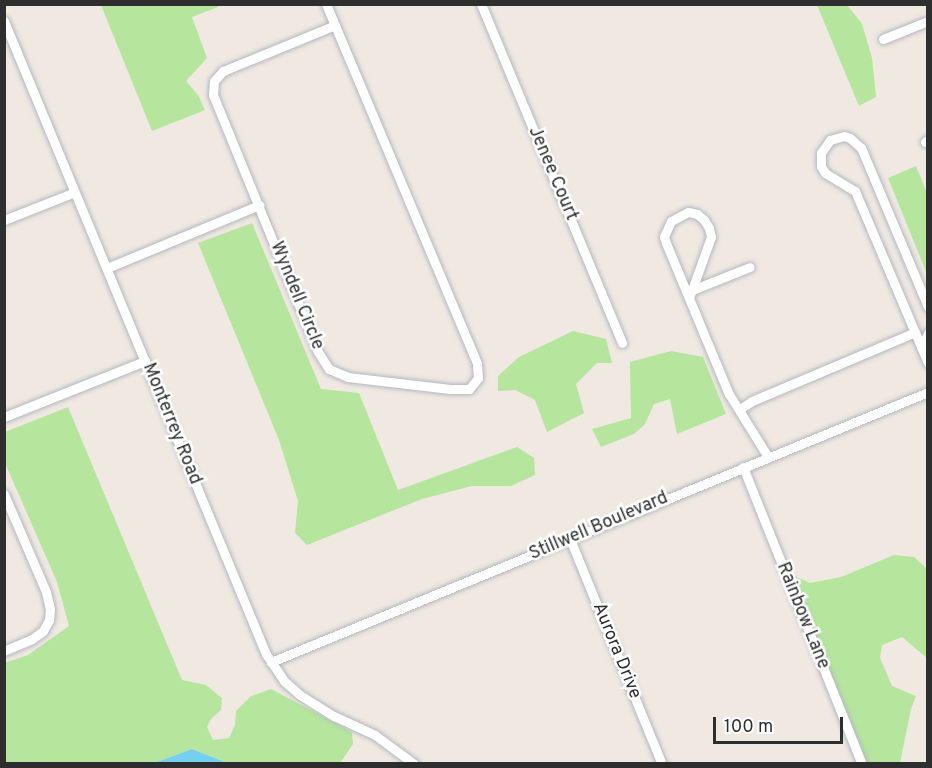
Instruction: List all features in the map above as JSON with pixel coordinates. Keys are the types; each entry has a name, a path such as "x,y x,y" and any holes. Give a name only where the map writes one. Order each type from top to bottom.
{"street":[{"name":"Wyndell Circle","path":"326,4 335,25 477,364 478,378 469,389 450,389 348,377 329,369 318,352 213,95 214,81 223,71 335,25"},
{"name":"Jenee Court","path":"481,4 622,343"},
{"name":"Monterrey Road","path":"4,21 271,662 284,681 300,694 334,716 375,735 414,764"},
{"path":"883,39 927,21"},
{"path":"927,307 861,147 850,138 830,140 821,153 821,166 825,173 855,191 927,363"},
{"path":"4,220 75,192"},
{"path":"107,268 259,206"},
{"path":"690,294 711,237 704,220 697,214 688,212 671,221 664,237 690,294 729,394 768,457"},
{"path":"690,294 750,267"},
{"path":"740,409 752,401 915,332"},
{"path":"921,347 927,333"},
{"path":"4,417 145,361"},
{"name":"Stillwell Boulevard","path":"271,662 927,392"},
{"name":"Rainbow Lane","path":"743,467 862,764"},
{"path":"4,494 46,592 50,609 49,620 44,631 4,651"},
{"name":"Aurora Drive","path":"570,539 662,764"}],"green space":[{"path":"101,5 217,5 218,7 192,17 207,58 186,81 198,95 205,110 152,131"},
{"path":"817,5 847,5 862,24 872,58 876,97 859,106"},
{"path":"916,166 927,193 927,274 888,178"},
{"path":"252,223 321,389 359,393 398,490 517,447 534,458 535,475 511,486 472,486 422,499 307,545 295,533 298,501 279,440 198,243"},
{"path":"573,331 606,339 612,363 597,363 576,384 584,413 547,432 535,400 515,390 498,391 498,376 519,357"},
{"path":"671,351 703,357 726,414 677,434 670,399 654,404 645,424 634,434 601,447 592,429 631,418 630,362"},
{"path":"68,407 182,680 206,685 222,698 221,710 211,719 207,727 213,740 229,738 235,725 236,711 251,696 271,689 352,732 353,744 340,763 227,763 192,749 154,763 5,763 4,663 28,655 69,626 57,582 5,463 5,432"},
{"path":"894,555 914,557 927,569 927,658 902,637 882,645 880,658 892,686 916,696 911,709 900,763 867,763 790,574 810,583 841,577"}],"water":[{"path":"192,749 227,763 154,763"}]}
